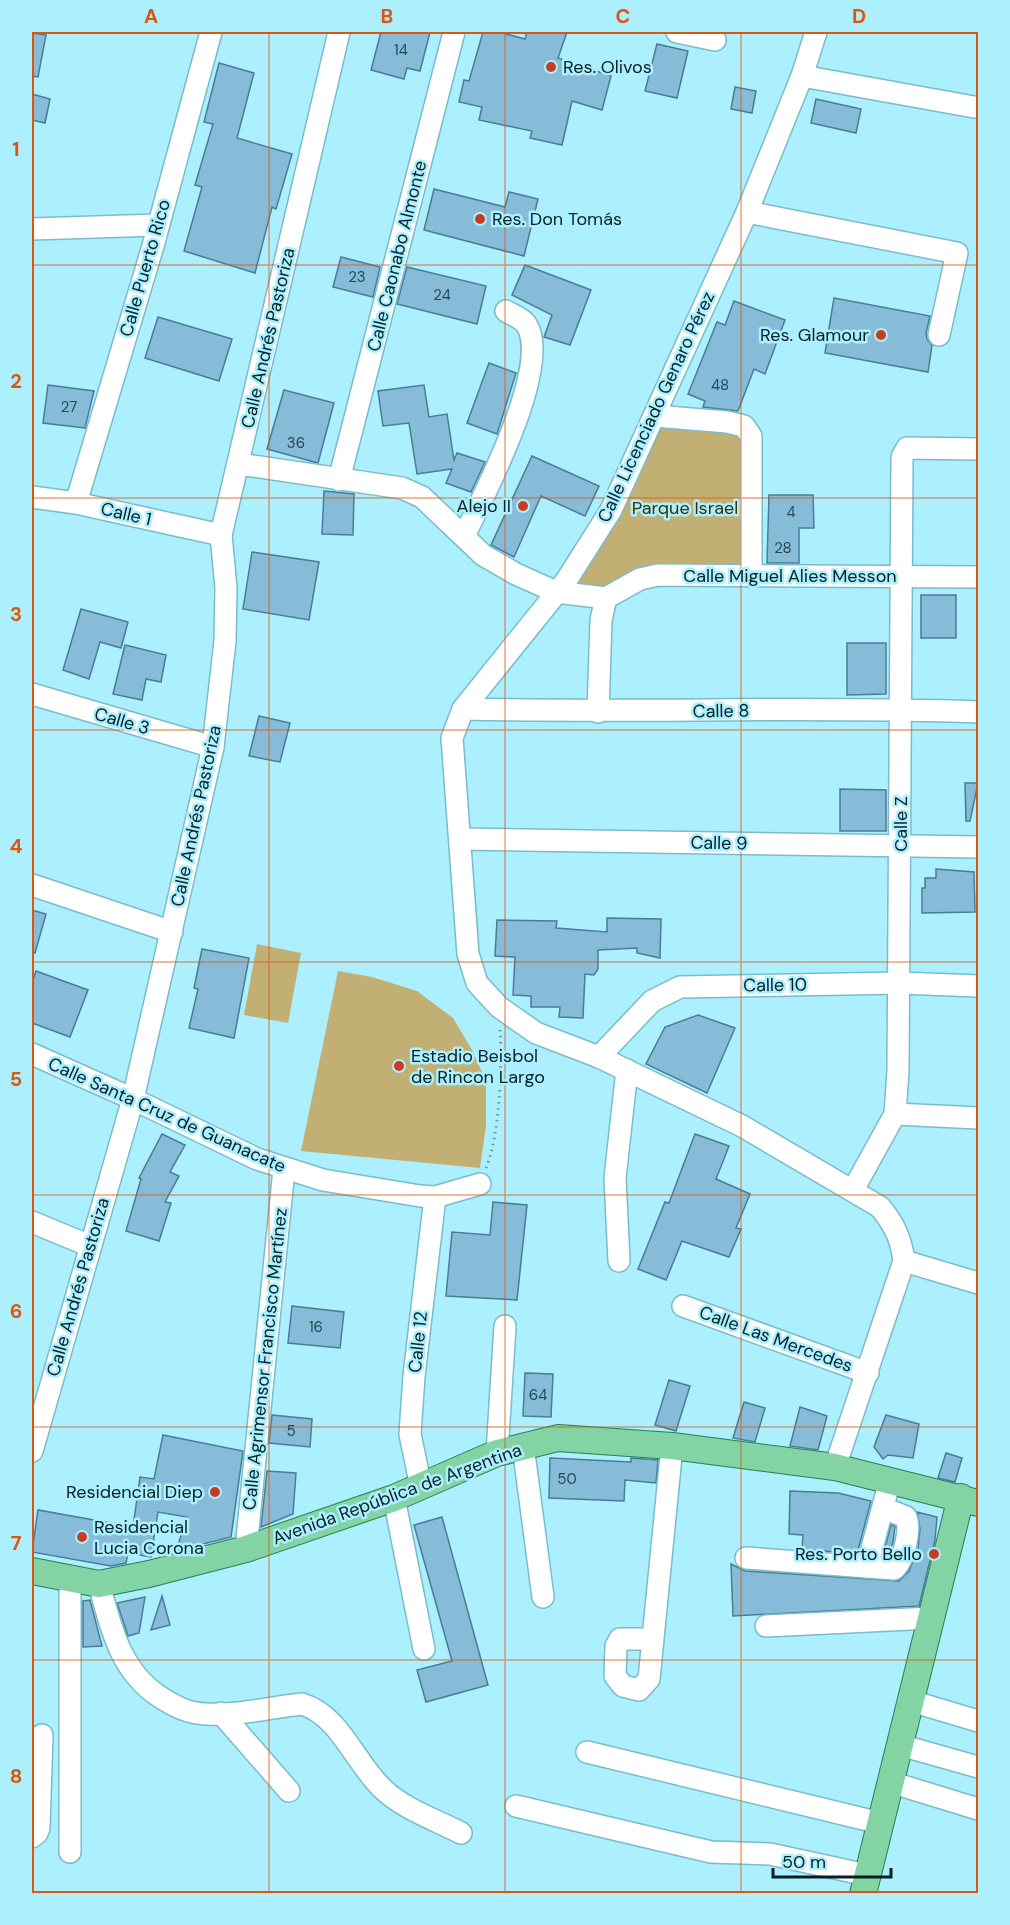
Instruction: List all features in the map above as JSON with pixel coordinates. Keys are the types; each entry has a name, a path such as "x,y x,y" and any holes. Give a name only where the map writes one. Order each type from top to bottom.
{"main road":[{"name":"Avenida República de Argentina","path":"32,1571 99,1584 246,1549 394,1498 497,1453 558,1438 672,1446 835,1467 970,1500"},
{"path":"865,1884 931,1618 970,1500"}],"street":[{"name":"Calle Puerto Rico","path":"76,503 158,225 211,32"},
{"name":"Calle Andrés Pastoriza","path":"32,1451 133,1099 213,747 225,641 226,588 221,535 339,32"},
{"name":"Calle Caonabo Almonte","path":"339,480 454,32"},
{"path":"677,32 715,40"},
{"name":"Calle Licenciado Genaro Pérez","path":"816,32 802,76 747,212 611,510 566,582 463,709 452,738 468,954 477,983 499,1007 536,1033 599,1057 742,1126 880,1207 894,1224 902,1244 904,1261"},
{"path":"802,76 974,107"},
{"path":"747,212 957,253 939,336"},
{"path":"32,229 158,225"},
{"path":"464,536 494,476 520,411 533,345 525,322 506,311"},
{"path":"655,416 727,422 744,426 750,436 751,576"},
{"name":"Calle Z","path":"853,1190 895,1114 900,983 902,457 907,448 978,450"},
{"path":"239,465 402,488 422,497 483,555 556,592 606,598 601,620 598,712"},
{"name":"Calle 1","path":"32,497 76,503 221,535"},
{"name":"Calle Miguel Alies Messon","path":"606,598 640,579 658,575 978,578"},
{"name":"Calle 3","path":"32,694 213,747"},
{"name":"Calle 8","path":"463,709 598,712 901,709 978,712"},
{"name":"Calle 9","path":"460,839 978,847"},
{"path":"32,885 172,932"},
{"name":"Calle 10","path":"599,1057 652,1001 680,987 900,983 978,986"},
{"name":"Calle Santa Cruz de Guanacate","path":"32,1054 133,1099 257,1159 284,1169 323,1180 435,1197 480,1184"},
{"path":"619,1261 615,1178 627,1070"},
{"path":"895,1114 978,1118"},
{"name":"Calle Agrimensor Francisco Martínez","path":"246,1549 284,1169"},
{"name":"Calle 12","path":"421,1487 410,1434 414,1376 435,1197"},
{"path":"32,1222 90,1246"},
{"path":"835,1467 904,1261 978,1283"},
{"name":"Calle Las Mercedes","path":"683,1306 868,1373"},
{"path":"497,1453 505,1326"},
{"path":"523,1446 543,1597"},
{"path":"653,1639 672,1446"},
{"path":"867,1567 890,1480"},
{"path":"394,1498 424,1649"},
{"path":"746,1558 894,1569 900,1564 909,1524 906,1517 883,1508"},
{"path":"70,1580 70,1852"},
{"path":"99,1584 115,1643 131,1671 151,1691 182,1711 221,1713 302,1704 316,1708 330,1721 381,1788 392,1798 461,1833"},
{"path":"766,1626 931,1618"},
{"path":"910,1701 978,1721"},
{"path":"221,1713 289,1791"},
{"path":"32,1836 39,1828 42,1735"},
{"path":"900,1745 978,1767"},
{"path":"587,1752 880,1823"},
{"path":"890,1782 978,1809"},
{"path":"516,1806 711,1852 770,1854 865,1884"}],"path":[{"path":"480,1184 492,1153 497,1114 499,1007"}],"green space":[{"name":"Parque Israel","path":"655,416 744,426 751,576 658,575 606,598 566,581"},
{"path":"257,944 301,953 288,1023 244,1015"},
{"name":"Estadio Beisbol de Rincon Largo","path":"338,971 372,977 417,991 453,1018 472,1050 486,1081 486,1126 480,1168 301,1151"}],"building":[{"path":"381,32 430,32 420,71 407,68 404,79 371,70"},
{"path":"483,32 499,32 525,39 527,32 567,32 558,58 611,76 602,110 572,101 562,145 530,138 532,131 479,120 482,107 459,102 464,80 469,81"},
{"path":"32,33 46,35 38,77 32,76"},
{"path":"657,44 688,51 677,98 645,91"},
{"path":"219,63 254,73 237,138 292,154 276,209 272,207 255,273 184,251 202,187 195,185 213,124 204,122"},
{"path":"735,87 756,91 752,113 731,109"},
{"path":"32,94 50,99 45,123 32,120"},
{"path":"816,99 861,109 856,133 811,123"},
{"name":"Res. Don Tomás","path":"434,189 505,207 509,192 538,199 524,256 424,230"},
{"path":"341,257 380,267 373,297 333,287"},
{"path":"525,265 591,290 570,345 544,337 552,315 512,295"},
{"path":"407,267 486,286 477,324 397,304"},
{"name":"Res. Glamour","path":"834,298 930,316 926,333 932,345 928,372 825,353"},
{"path":"734,301 785,320 765,374 754,369 738,411 703,407 705,401 688,394 717,322 725,325"},
{"path":"158,317 232,339 219,381 145,358"},
{"path":"489,363 516,373 497,434 467,423"},
{"path":"48,385 94,391 85,428 43,423"},
{"path":"424,385 429,417 447,414 454,460 457,453 485,462 471,492 446,483 452,469 417,474 409,423 383,426 378,391"},
{"path":"284,390 334,403 318,463 267,449"},
{"name":"Alejo II","path":"532,456 599,486 585,516 541,496 514,557 491,545"},
{"path":"324,491 354,494 353,535 322,534"},
{"path":"769,495 813,495 814,528 799,528 799,563 767,563"},
{"path":"252,552 319,562 309,620 243,609"},
{"path":"921,595 956,595 956,638 921,638"},
{"path":"81,609 128,622 121,648 100,642 89,679 63,670"},
{"path":"847,643 886,643 886,694 847,695"},
{"path":"125,645 166,655 161,682 146,679 142,700 113,694"},
{"path":"259,716 290,723 280,762 249,756"},
{"path":"965,783 978,783 970,821 966,821"},
{"path":"840,789 886,790 886,831 840,831"},
{"path":"936,869 974,872 975,912 922,913 922,888 925,888 925,878 936,878"},
{"path":"32,910 46,914 35,953 32,952"},
{"path":"607,918 661,919 660,958 637,953 637,948 598,950 598,969 594,975 585,974 583,1018 559,1017 560,1007 531,1007 531,996 513,995 515,957 495,956 497,920 557,921 556,928 607,932"},
{"path":"202,949 249,958 234,1038 189,1028 198,989 194,988"},
{"path":"36,971 88,990 70,1037 32,1023 32,983"},
{"path":"698,1015 735,1028 707,1093 646,1064 665,1027"},
{"path":"162,1134 185,1145 170,1172 179,1176 165,1202 171,1203 159,1241 126,1231 141,1179 139,1178"},
{"path":"695,1134 729,1146 716,1179 750,1194 736,1228 741,1229 729,1257 682,1241 666,1280 638,1269 665,1202 669,1203"},
{"path":"493,1202 527,1205 517,1300 446,1296 452,1232 490,1235"},
{"path":"292,1306 344,1312 340,1348 288,1343"},
{"path":"525,1373 553,1374 551,1417 523,1416"},
{"path":"669,1380 690,1386 676,1431 655,1425"},
{"path":"744,1402 765,1408 755,1442 733,1438"},
{"path":"800,1407 827,1416 818,1450 790,1446"},
{"path":"272,1415 312,1419 310,1447 269,1443"},
{"path":"886,1415 919,1424 913,1458 888,1455 883,1459 874,1447"},
{"path":"163,1435 243,1451 231,1537 176,1551 187,1517 158,1512 151,1557 128,1553 126,1563 111,1566 32,1552 38,1510 133,1527 140,1477 154,1479"},
{"path":"946,1453 962,1458 955,1482 938,1478"},
{"path":"550,1458 631,1462 631,1458 658,1460 656,1483 625,1480 624,1501 549,1498"},
{"path":"267,1471 296,1473 293,1514 261,1527"},
{"path":"790,1491 838,1493 871,1501 857,1554 802,1549 803,1535 789,1534"},
{"path":"917,1512 937,1517 935,1540 919,1606 733,1616 731,1564 745,1571 899,1581 909,1571 918,1548 920,1529"},
{"path":"442,1517 488,1685 426,1702 417,1670 452,1661 414,1525"},
{"path":"891,1525 895,1526 888,1556 883,1555"},
{"path":"162,1596 170,1625 151,1630"},
{"path":"145,1597 139,1633 128,1636 117,1603"},
{"path":"90,1600 102,1646 83,1647 83,1601"}],"place":[{"name":"Res. Olivos","path":"551,67"},
{"name":"Res. Don Tomás","path":"480,219"},
{"name":"Res. Glamour","path":"881,335"},
{"name":"Alejo II","path":"523,506"},
{"name":"Estadio Beisbol de Rincon Largo","path":"399,1066"},
{"name":"Residencial Diep","path":"215,1492"},
{"name":"Residencial Lucia Corona","path":"82,1537"},
{"name":"Res. Porto Bello","path":"934,1554"}]}
